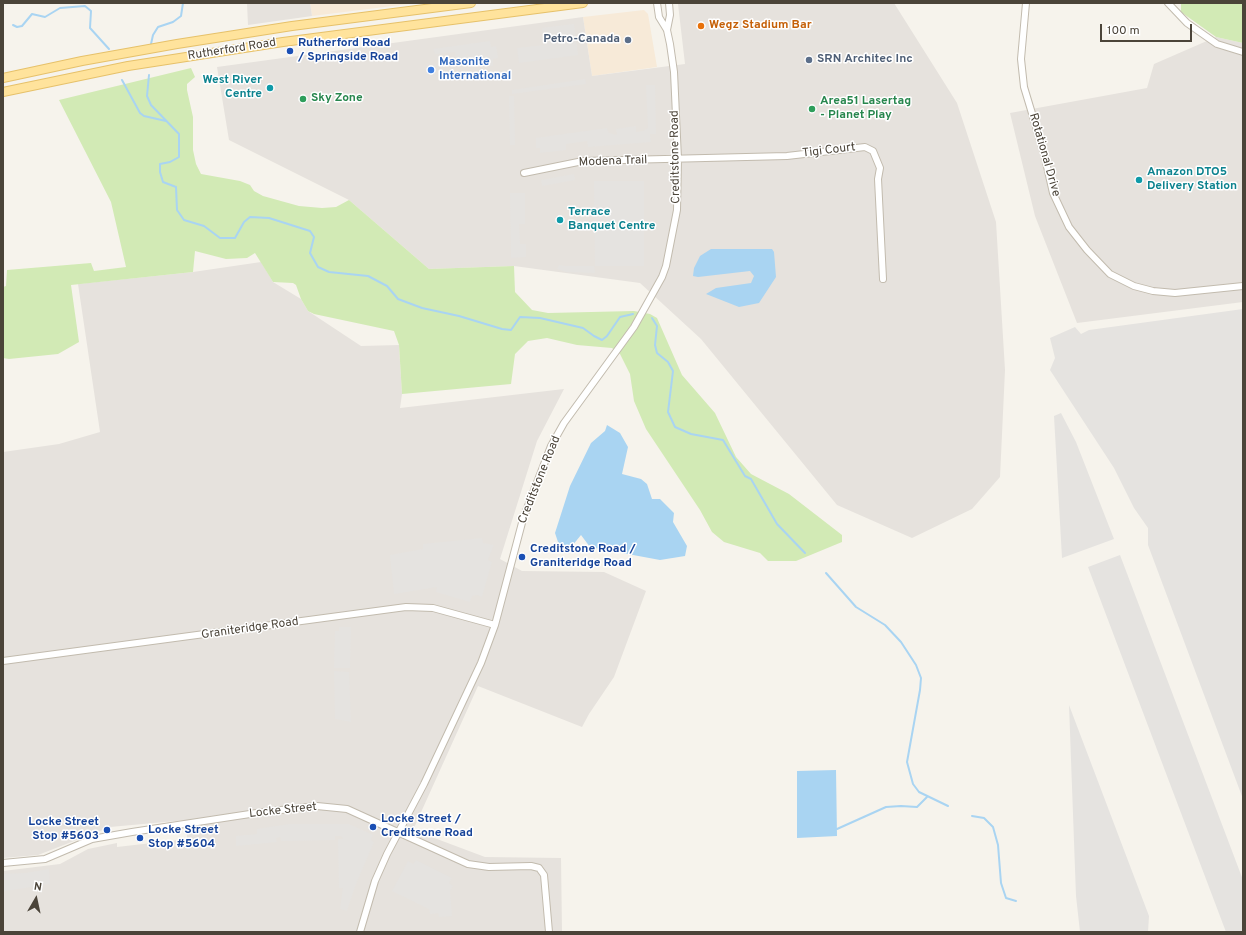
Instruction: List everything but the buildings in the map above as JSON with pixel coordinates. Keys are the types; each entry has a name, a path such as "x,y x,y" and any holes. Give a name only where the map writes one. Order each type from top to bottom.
{"main road":[{"name":"Rutherford Road","path":"3,78 82,61 177,44 292,26 471,3"},
{"name":"Rutherford Road","path":"3,92 128,66 276,43 583,3"}],"street":[{"name":"Creditstone Road","path":"657,3 659,17 667,30"},
{"name":"Creditstone Road","path":"360,932 375,881 482,663 495,624 523,519 551,446 564,423 634,327 662,278 666,266 677,210 678,159 674,72 667,30 670,15 669,3"},
{"name":"Rotational Drive","path":"1026,3 1021,59 1024,87 1044,153 1053,193 1069,227 1087,250 1110,274 1134,286 1153,291 1175,293 1243,286"},
{"path":"1168,3 1187,24 1217,44 1243,52"},
{"name":"Tigi Court","path":"678,159 788,156 858,147 866,147 873,151 880,168 878,179 883,279"},
{"name":"Modena Trail","path":"524,173 583,161 678,159"},
{"name":"Graniteridge Road","path":"3,661 406,607 433,608 495,624"},
{"name":"Locke Street","path":"3,863 45,859 92,839 256,813 317,806 347,809 399,831 468,864 489,867 531,866 539,868 544,875 549,932"}],"shaded area":[{"path":"247,3 310,3 312,16 248,25"},
{"path":"310,3 417,3 312,16"},
{"path":"894,3 957,103 996,222 1005,370 1000,477 972,509 912,538 837,505 701,339 640,283 514,266 429,269 349,200 229,140 217,67 583,17 592,76 685,64 678,4"},
{"path":"644,10 648,14 657,67 592,76 583,17"},
{"path":"574,24 578,55 519,63 517,48 544,45 542,28"},
{"path":"1216,37 1243,43 1243,302 1077,323 1035,216 1010,113 1147,88 1154,64"},
{"path":"490,41 491,47 496,46 498,58 493,59 493,66 466,66 456,59 455,52 435,54 433,49"},
{"path":"585,79 586,84 512,94 512,90"},
{"path":"646,85 655,85 656,134 650,134 651,142 588,147 587,141 566,144 566,150 540,153 540,148 536,148 536,138 607,128 609,133 617,135 616,129 636,126 636,132 643,131 648,128"},
{"path":"509,96 514,96 515,145 510,145"},
{"path":"574,174 575,180 542,186 541,180"},
{"path":"594,181 644,181 644,266 595,266"},
{"path":"510,193 525,193 525,224 519,224 520,244 526,244 526,257 511,258"},
{"path":"261,262 273,282 301,299 308,311 361,346 399,345 402,394 400,408 564,389 537,441 500,559 522,571 604,572 646,591 614,677 582,727 478,686 413,830 485,857 561,858 562,932 3,932 3,871 60,864 88,849 117,843 117,847 187,839 187,820 110,827 38,855 3,858 3,452 59,444 100,432 78,284 193,272"},
{"path":"559,265 594,266 595,273 566,272 557,269"},
{"path":"1243,309 1243,799 1148,545 1148,528 1134,508 1114,468 1050,370 1055,358 1050,338 1075,327 1081,334 1089,330"},
{"path":"1061,413 1076,442 1114,539 1062,558 1054,416"},
{"path":"482,538 483,543 494,545 488,560 492,562 482,597 477,595 472,596 470,602 436,592 437,587 394,594 390,555 423,549 423,544"},
{"path":"1120,555 1243,880 1243,932 1226,932 1088,567"},
{"path":"339,627 351,627 350,668 334,668 335,631 339,631"},
{"path":"334,671 349,672 351,722 335,719"},
{"path":"1069,705 1149,916 1148,932 1080,932 1076,896"},
{"path":"289,824 349,824 373,835 371,840 374,842 356,884 347,911 340,909 343,888 339,888 338,839 343,839 341,836 335,836 335,840 281,841 280,837 276,838 277,842 236,846 236,836 257,834 257,829"},
{"path":"416,860 452,878 449,883 453,886 450,891 452,916 439,917 438,913 430,914 429,909 392,891 408,861 413,864"},
{"path":"49,869 50,884 5,891 3,893 3,874 25,873"}],"green space":[{"path":"1181,3 1243,3 1243,43 1216,37 1181,12"},
{"path":"191,68 195,77 187,84 187,90 193,117 193,150 196,164 201,174 240,181 250,185 254,191 263,196 299,206 322,208 336,207 349,200 429,269 514,266 515,292 532,310 548,313 634,311 650,314 657,318 682,375 715,413 736,457 751,474 789,494 842,535 842,542 796,561 768,561 760,553 724,542 712,532 700,510 646,429 634,401 630,374 620,354 612,348 577,345 547,338 528,341 515,354 511,384 402,394 399,345 394,331 314,314 308,311 301,299 296,285 293,283 273,282 255,253 247,258 226,259 195,251 193,272 71,285 79,342 58,354 9,359 3,358 3,287 6,286 7,270 91,263 94,271 126,267 111,202 59,100"}],"water":[{"path":"711,249 772,249 774,252 776,277 759,303 739,307 706,294 716,288 751,283 754,276 750,271 698,277 693,276 694,268 700,256"},
{"path":"607,425 620,433 628,447 622,474 641,479 647,484 652,499 660,499 674,513 673,522 687,546 685,556 660,560 590,547 581,535 572,546 567,547 558,542 555,533 570,486 591,443 605,431"},
{"path":"836,770 837,836 797,838 797,771"}],"waterway":[{"path":"151,44 153,35 158,27 173,22 181,16 183,3"},
{"path":"13,25 17,27 22,26 32,14 45,17 60,8 85,6 91,11 90,28 109,49"},
{"path":"149,75 147,96 151,105 179,134 179,157 170,162 160,164 160,172 163,182 176,187 177,210 184,220 204,226 220,238 235,238 244,222 250,217 269,218 310,231 314,237 310,253 318,267 329,272 368,276 387,286 398,299 422,308 459,316 502,329 511,330 520,317 540,318 583,328 602,340 607,336 620,317 633,314"},
{"path":"122,80 140,113 144,116 166,121"},
{"path":"652,318 657,326 655,345 657,353 668,362 673,371 668,412 675,427 691,434 723,440 745,476 751,479 777,524 805,553"},
{"path":"826,573 856,607 885,625 901,642 916,665 921,678 920,690 907,762 913,784 919,792 948,806"},
{"path":"837,829 886,807 917,807 927,797"},
{"path":"972,816 984,818 993,827 998,845 1001,883 1006,898 1016,901"}],"place":[{"name":"Wegz Stadium Bar","path":"701,26"},
{"name":"Petro-Canada","path":"628,40"},
{"name":"Rutherford Road / Springside Road","path":"290,51"},
{"name":"SRN Architec Inc","path":"809,60"},
{"name":"Masonite International","path":"431,70"},
{"name":"West River Centre","path":"270,88"},
{"name":"Sky Zone","path":"303,99"},
{"name":"Area51 Lasertag - Planet Play","path":"812,109"},
{"name":"Amazon DTO5 Delivery Station","path":"1139,180"},
{"name":"Terrace Banquet Centre","path":"560,220"},
{"name":"Creditstone Road / Graniteridge Road","path":"522,557"},
{"name":"Locke Street / Creditsone Road","path":"373,827"},
{"name":"Locke Street Stop #5603","path":"107,830"},
{"name":"Locke Street Stop #5604","path":"140,838"}]}
